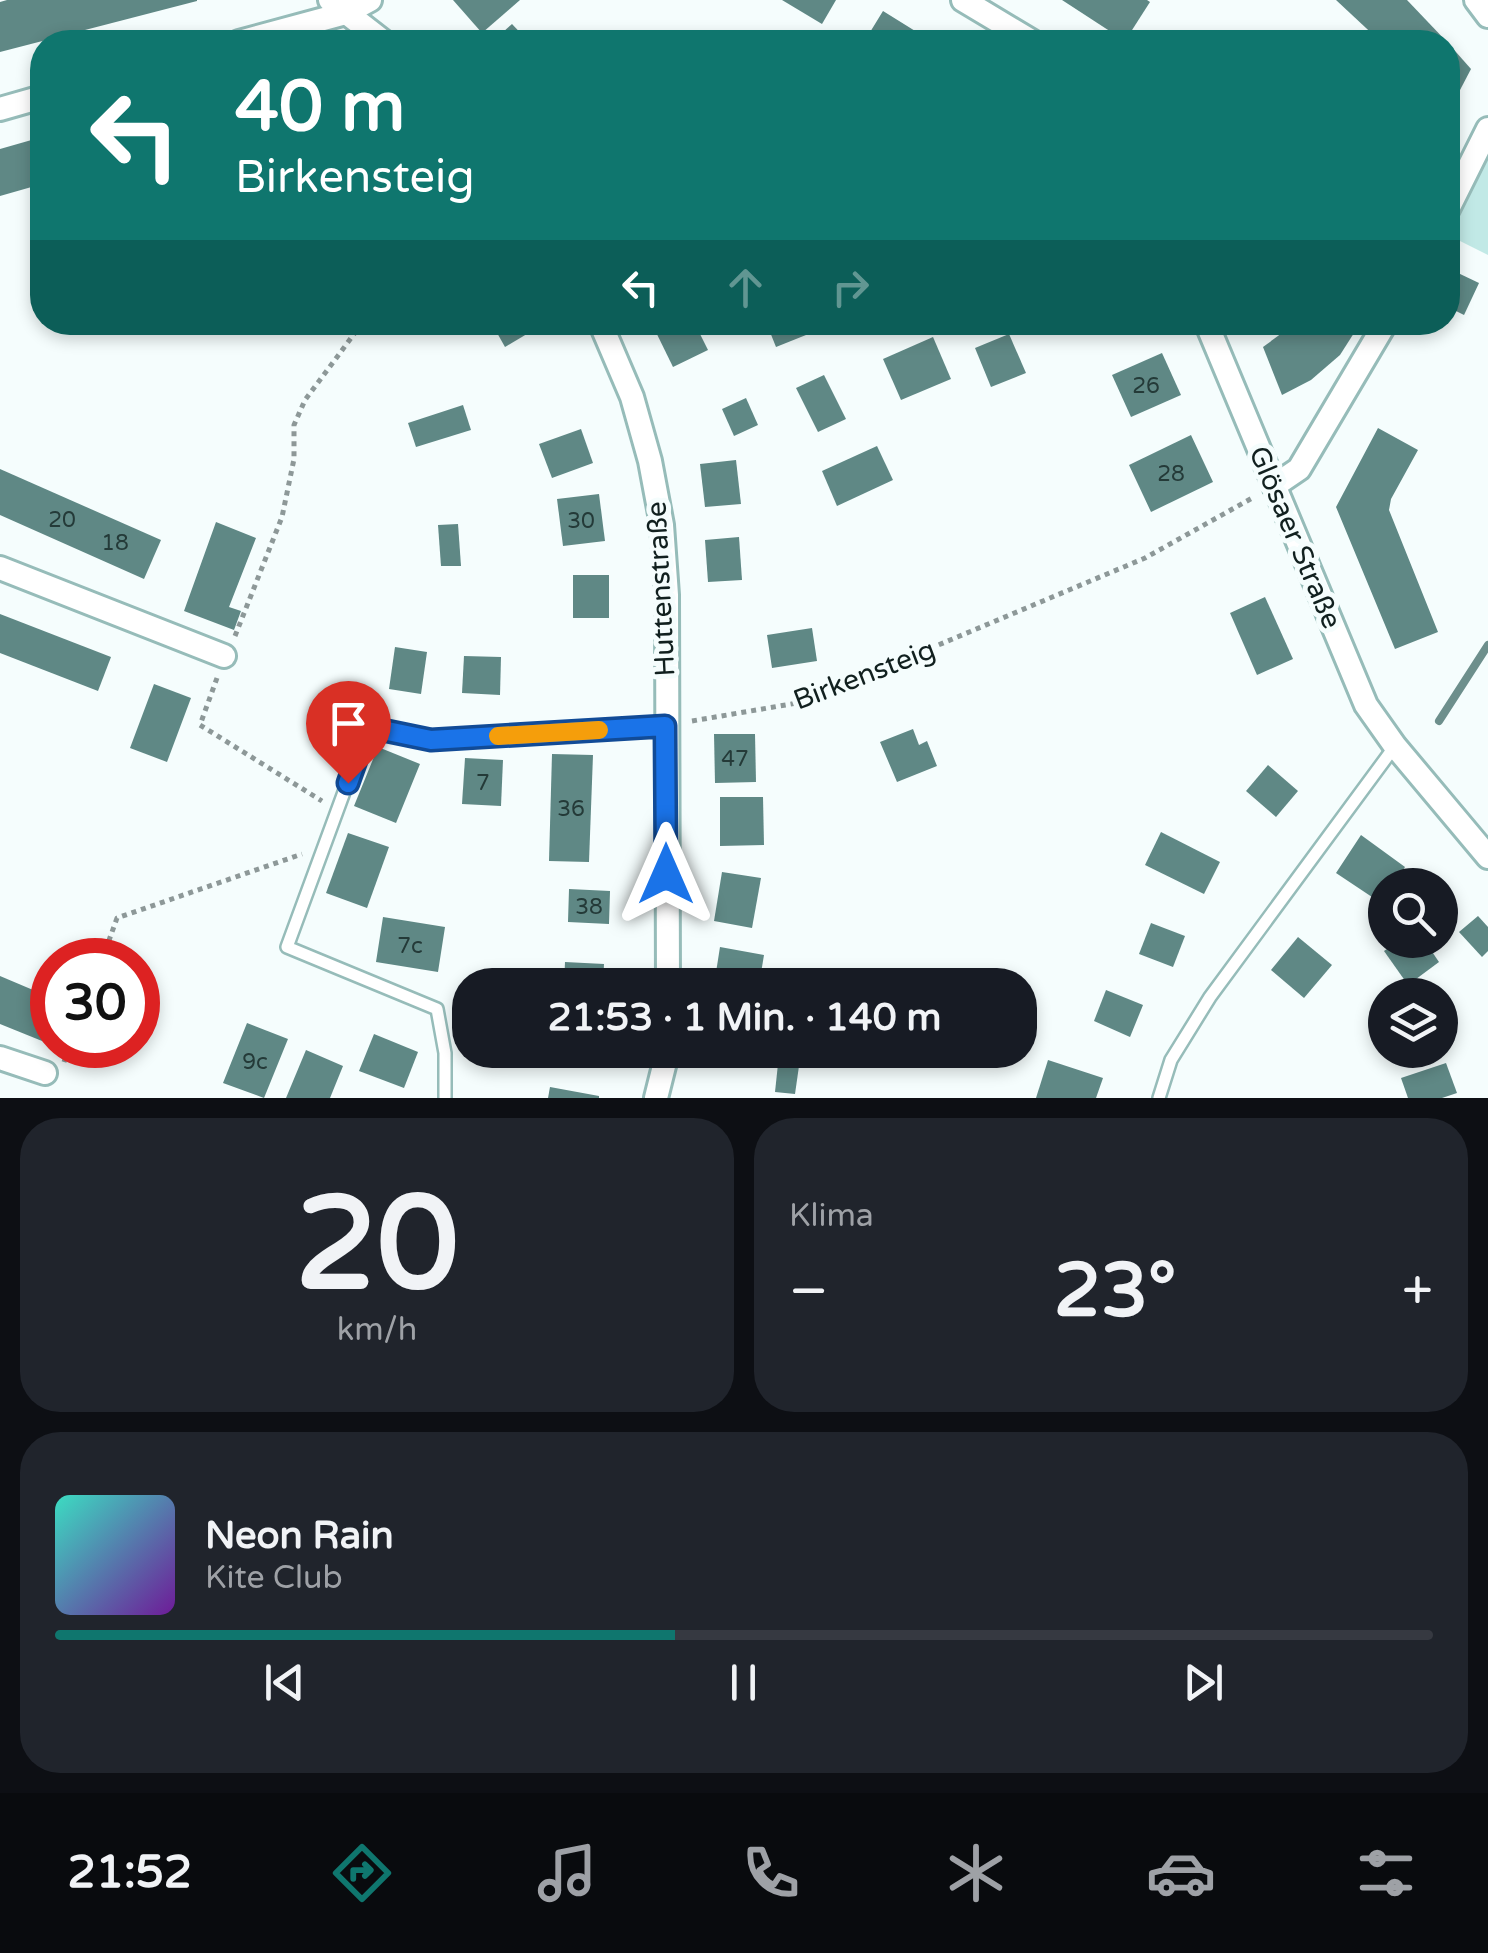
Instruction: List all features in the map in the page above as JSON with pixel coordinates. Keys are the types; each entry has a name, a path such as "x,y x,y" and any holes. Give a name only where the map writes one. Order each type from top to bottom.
{"street":[{"path":"272,30 338,6 370,0"},
{"path":"963,0 1013,30"},
{"path":"1476,0 1488,16"},
{"path":"338,6 369,30"},
{"path":"0,109 30,101"},
{"path":"1460,185 1488,129"},
{"name":"Huttenstraße","path":"606,335 632,397 662,525 666,594 668,968"},
{"name":"Glösaer Straße","path":"1211,335 1366,705 1395,746 1488,857"},
{"path":"1274,486 1300,468 1378,335"},
{"path":"0,568 224,656"},
{"path":"0,1058 45,1073"},
{"path":"656,1098 664,1068"}],"lane":[{"path":"445,1098 446,1054 437,1009 287,947 368,727 431,740 665,726"},
{"path":"1159,1098 1171,1060 1210,997 1395,746"}],"path":[{"path":"338,811 200,725 282,517 294,460 294,425 305,400 354,335"},
{"name":"Birkensteig","path":"665,726 804,702 1145,558 1274,486"},
{"path":"110,938 117,918 306,853"}],"shaded area":[{"path":"1488,147 1488,255 1460,241 1460,206"}],"building":[{"path":"197,0 85,30 30,30 30,44 0,52 0,2"},
{"path":"453,0 520,0 485,30 479,30"},
{"path":"782,0 836,0 822,24"},
{"path":"1062,0 1150,2 1132,30 1108,30"},
{"path":"1336,0 1407,0 1436,30 1368,30"},
{"path":"883,11 914,30 871,30"},
{"path":"1460,57 1471,69 1460,90"},
{"path":"30,140 30,187 0,196 0,149"},
{"path":"1460,274 1479,283 1464,315 1460,313"},
{"path":"498,335 525,335 505,347"},
{"path":"657,335 700,335 708,350 673,367"},
{"path":"771,335 806,335 776,347"},
{"path":"1009,335 1026,373 991,387 975,348"},
{"path":"1279,335 1353,335 1340,355 1311,380 1282,395 1263,347"},
{"path":"933,337 951,379 901,400 883,359"},
{"path":"1162,353 1181,395 1131,417 1112,375"},
{"path":"824,375 846,419 818,432 796,388"},
{"path":"746,398 758,425 734,436 722,409"},
{"path":"463,405 471,430 416,447 408,423"},
{"path":"1378,428 1418,450 1389,510 1438,632 1395,649 1336,507"},
{"path":"581,429 593,463 552,478 539,444"},
{"path":"1191,435 1213,482 1151,512 1129,465"},
{"path":"877,446 893,480 837,506 822,471"},
{"path":"736,460 741,504 705,507 700,464"},
{"path":"0,469 161,540 144,579 0,515"},
{"path":"599,494 605,541 563,546 557,499"},
{"path":"216,522 256,538 229,607 241,611 234,630 184,611"},
{"path":"458,524 461,566 441,566 438,525"},
{"path":"739,537 742,580 708,582 705,540"},
{"path":"573,575 609,575 609,618 573,618"},
{"path":"1265,597 1293,659 1257,675 1230,613"},
{"path":"0,614 111,657 98,691 0,653"},
{"path":"812,628 817,661 772,668 767,635"},
{"path":"395,647 427,652 421,694 389,689"},
{"path":"464,656 501,657 500,695 462,693"},
{"path":"154,684 191,698 167,762 130,748"},
{"path":"913,729 919,745 927,741 937,766 897,782 880,742"},
{"path":"714,734 755,734 756,782 715,783"},
{"path":"378,747 420,764 396,823 354,806"},
{"path":"552,754 593,755 589,862 549,861"},
{"path":"465,758 503,760 501,806 462,804"},
{"path":"1268,765 1298,791 1276,817 1246,791"},
{"path":"720,797 763,797 764,845 720,846"},
{"path":"1161,832 1220,862 1204,894 1145,865"},
{"path":"348,833 389,847 367,908 326,893"},
{"path":"1361,835 1405,867 1368,868 1368,894 1336,873"},
{"path":"722,872 761,878 752,928 714,921"},
{"path":"569,889 610,891 609,924 568,922"},
{"path":"1478,916 1488,927 1488,951 1482,957 1459,932"},
{"path":"383,917 445,927 438,972 376,962"},
{"path":"1151,923 1185,936 1173,967 1139,954"},
{"path":"1298,937 1332,965 1304,998 1271,970"},
{"path":"720,947 764,955 762,968 717,968"},
{"path":"1389,958 1436,958 1439,962 1417,978 1403,978"},
{"path":"565,962 604,964 604,968 565,968"},
{"path":"0,976 30,989 30,1036 0,1024"},
{"path":"1106,990 1143,1005 1130,1037 1094,1021"},
{"path":"247,1023 288,1039 264,1098 223,1083"},
{"path":"374,1034 418,1052 404,1088 359,1071"},
{"path":"306,1050 343,1066 330,1098 286,1098"},
{"path":"1048,1060 1103,1078 1096,1098 1036,1098"},
{"path":"778,1068 799,1068 795,1094 775,1092"},
{"path":"1431,1068 1448,1068 1457,1093 1442,1098 1408,1098 1401,1078"},
{"path":"550,1087 599,1096 599,1098 548,1098"}],"waterway":[{"path":"1439,721 1488,645"}],"slow traffic":[{"path":"498,736 599,730"}],"route":[{"path":"348,783 368,727 431,740 665,726 666,874"}]}
